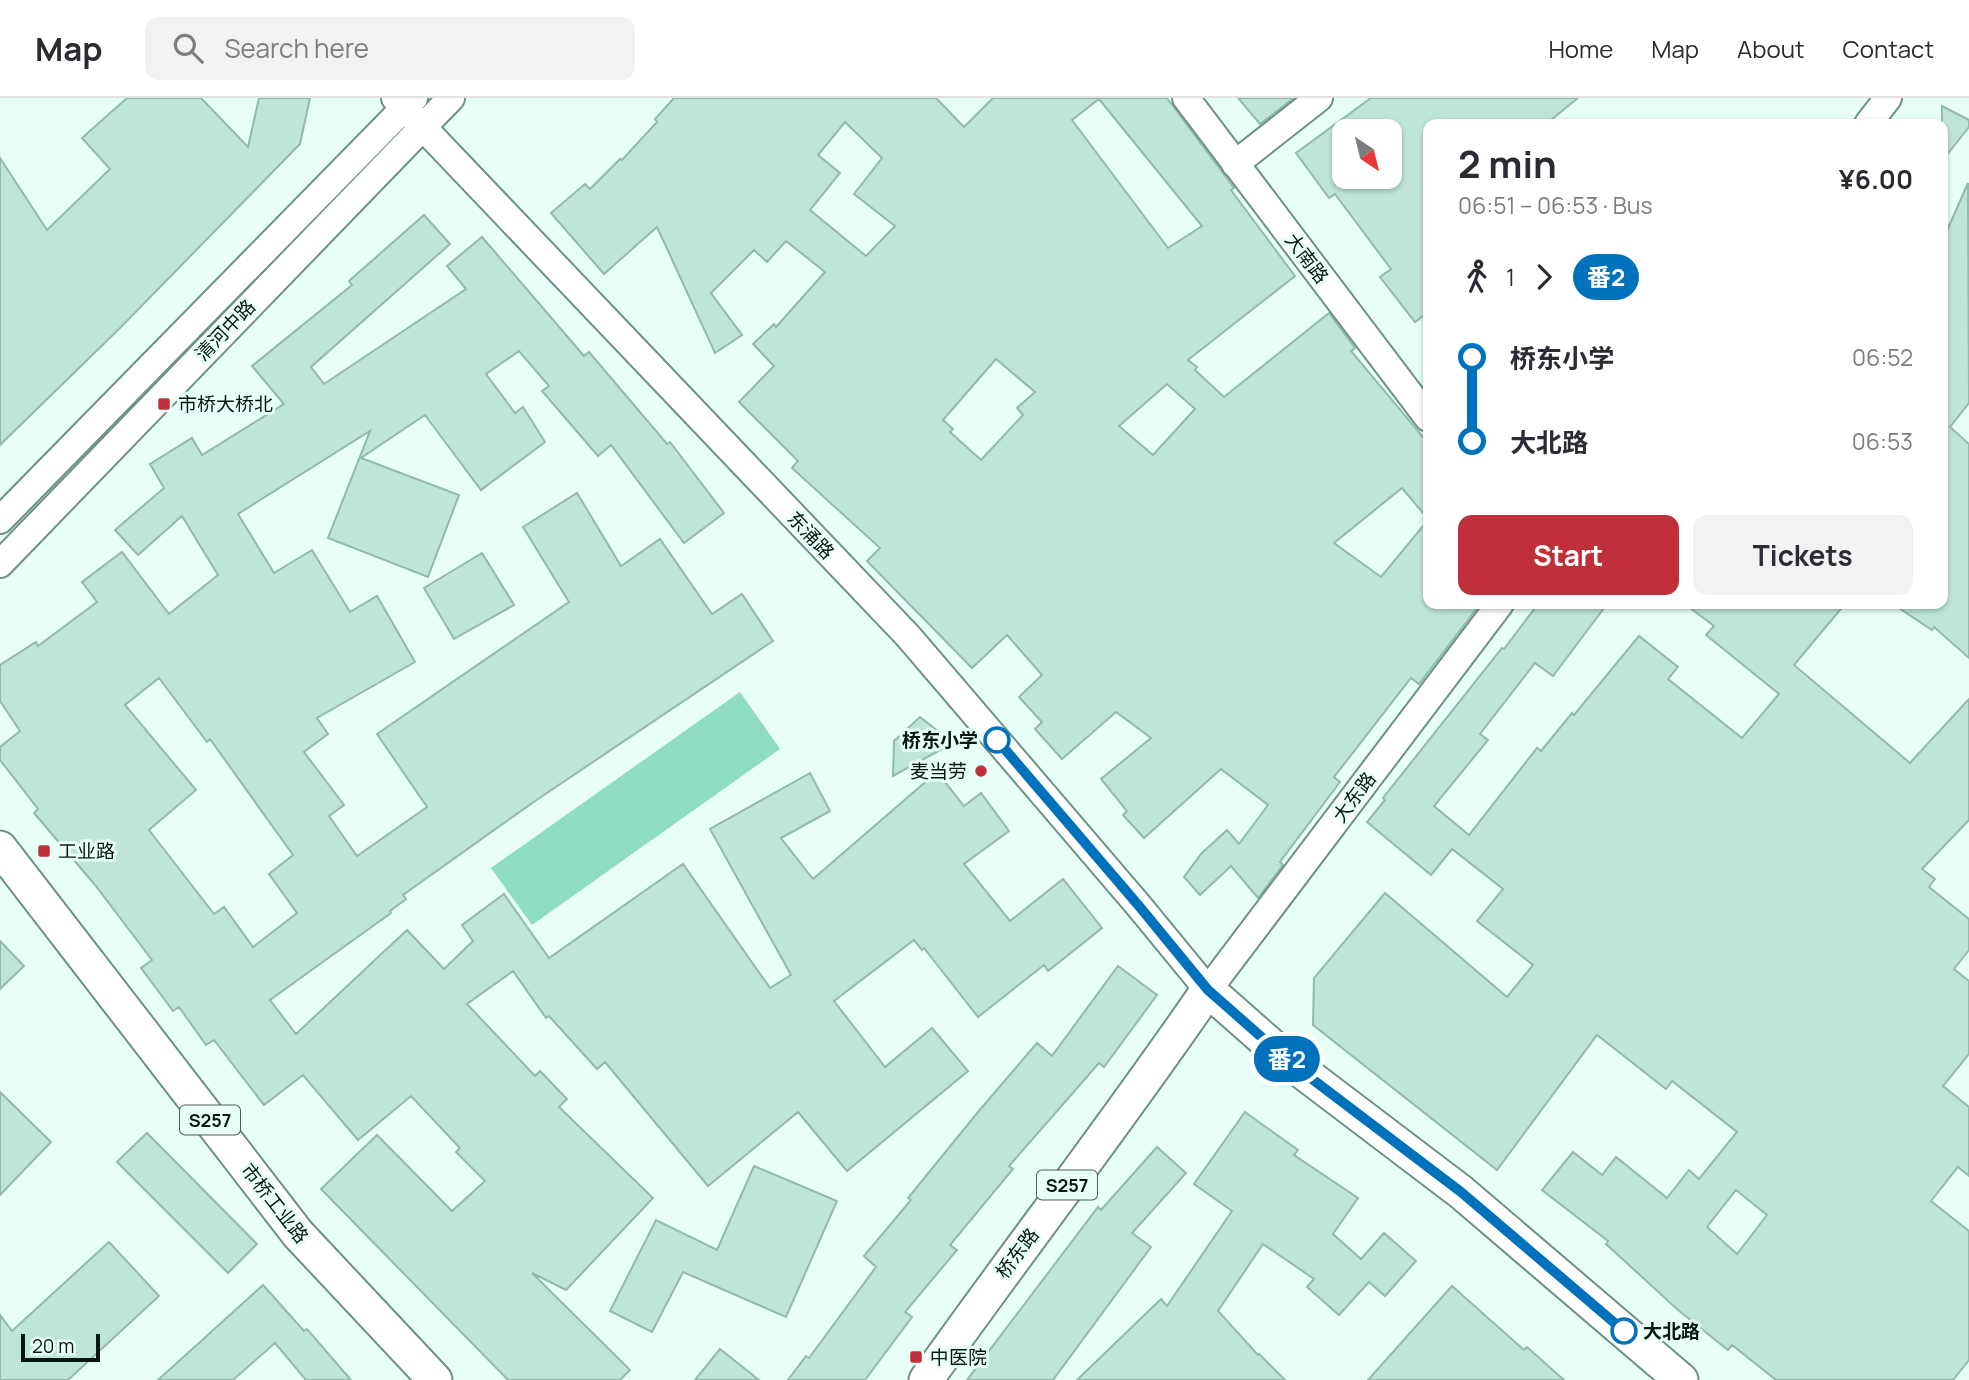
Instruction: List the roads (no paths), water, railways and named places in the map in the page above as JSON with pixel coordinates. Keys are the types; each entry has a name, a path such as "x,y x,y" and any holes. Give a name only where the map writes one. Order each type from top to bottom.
{"main road":[{"name":"市桥工业路","path":"0,848 298,1234 435,1380"},
{"name":"桥东路","path":"926,1380 1003,1270 1148,1078 1208,990"},
{"path":"1208,990 1291,1063 1461,1192 1681,1380"}],"street":[{"name":"清河中路","path":"0,520 408,108 451,98"},
{"name":"大南路","path":"1185,98 1423,411"},
{"path":"1236,164 1319,98"},
{"path":"1872,119 1888,98"},
{"name":"清河中路","path":"0,564 408,108"},
{"name":"东涌路","path":"408,108 908,636 1208,990"},
{"name":"大东路","path":"1208,990 1496,609"}],"place":[{"name":"市桥大桥北","path":"164,404"},
{"name":"桥东小学","path":"997,740"},
{"name":"麦当劳","path":"981,771"},
{"name":"工业路","path":"44,851"},
{"name":"大北路","path":"1624,1331"},
{"name":"中医院","path":"916,1357"}]}
